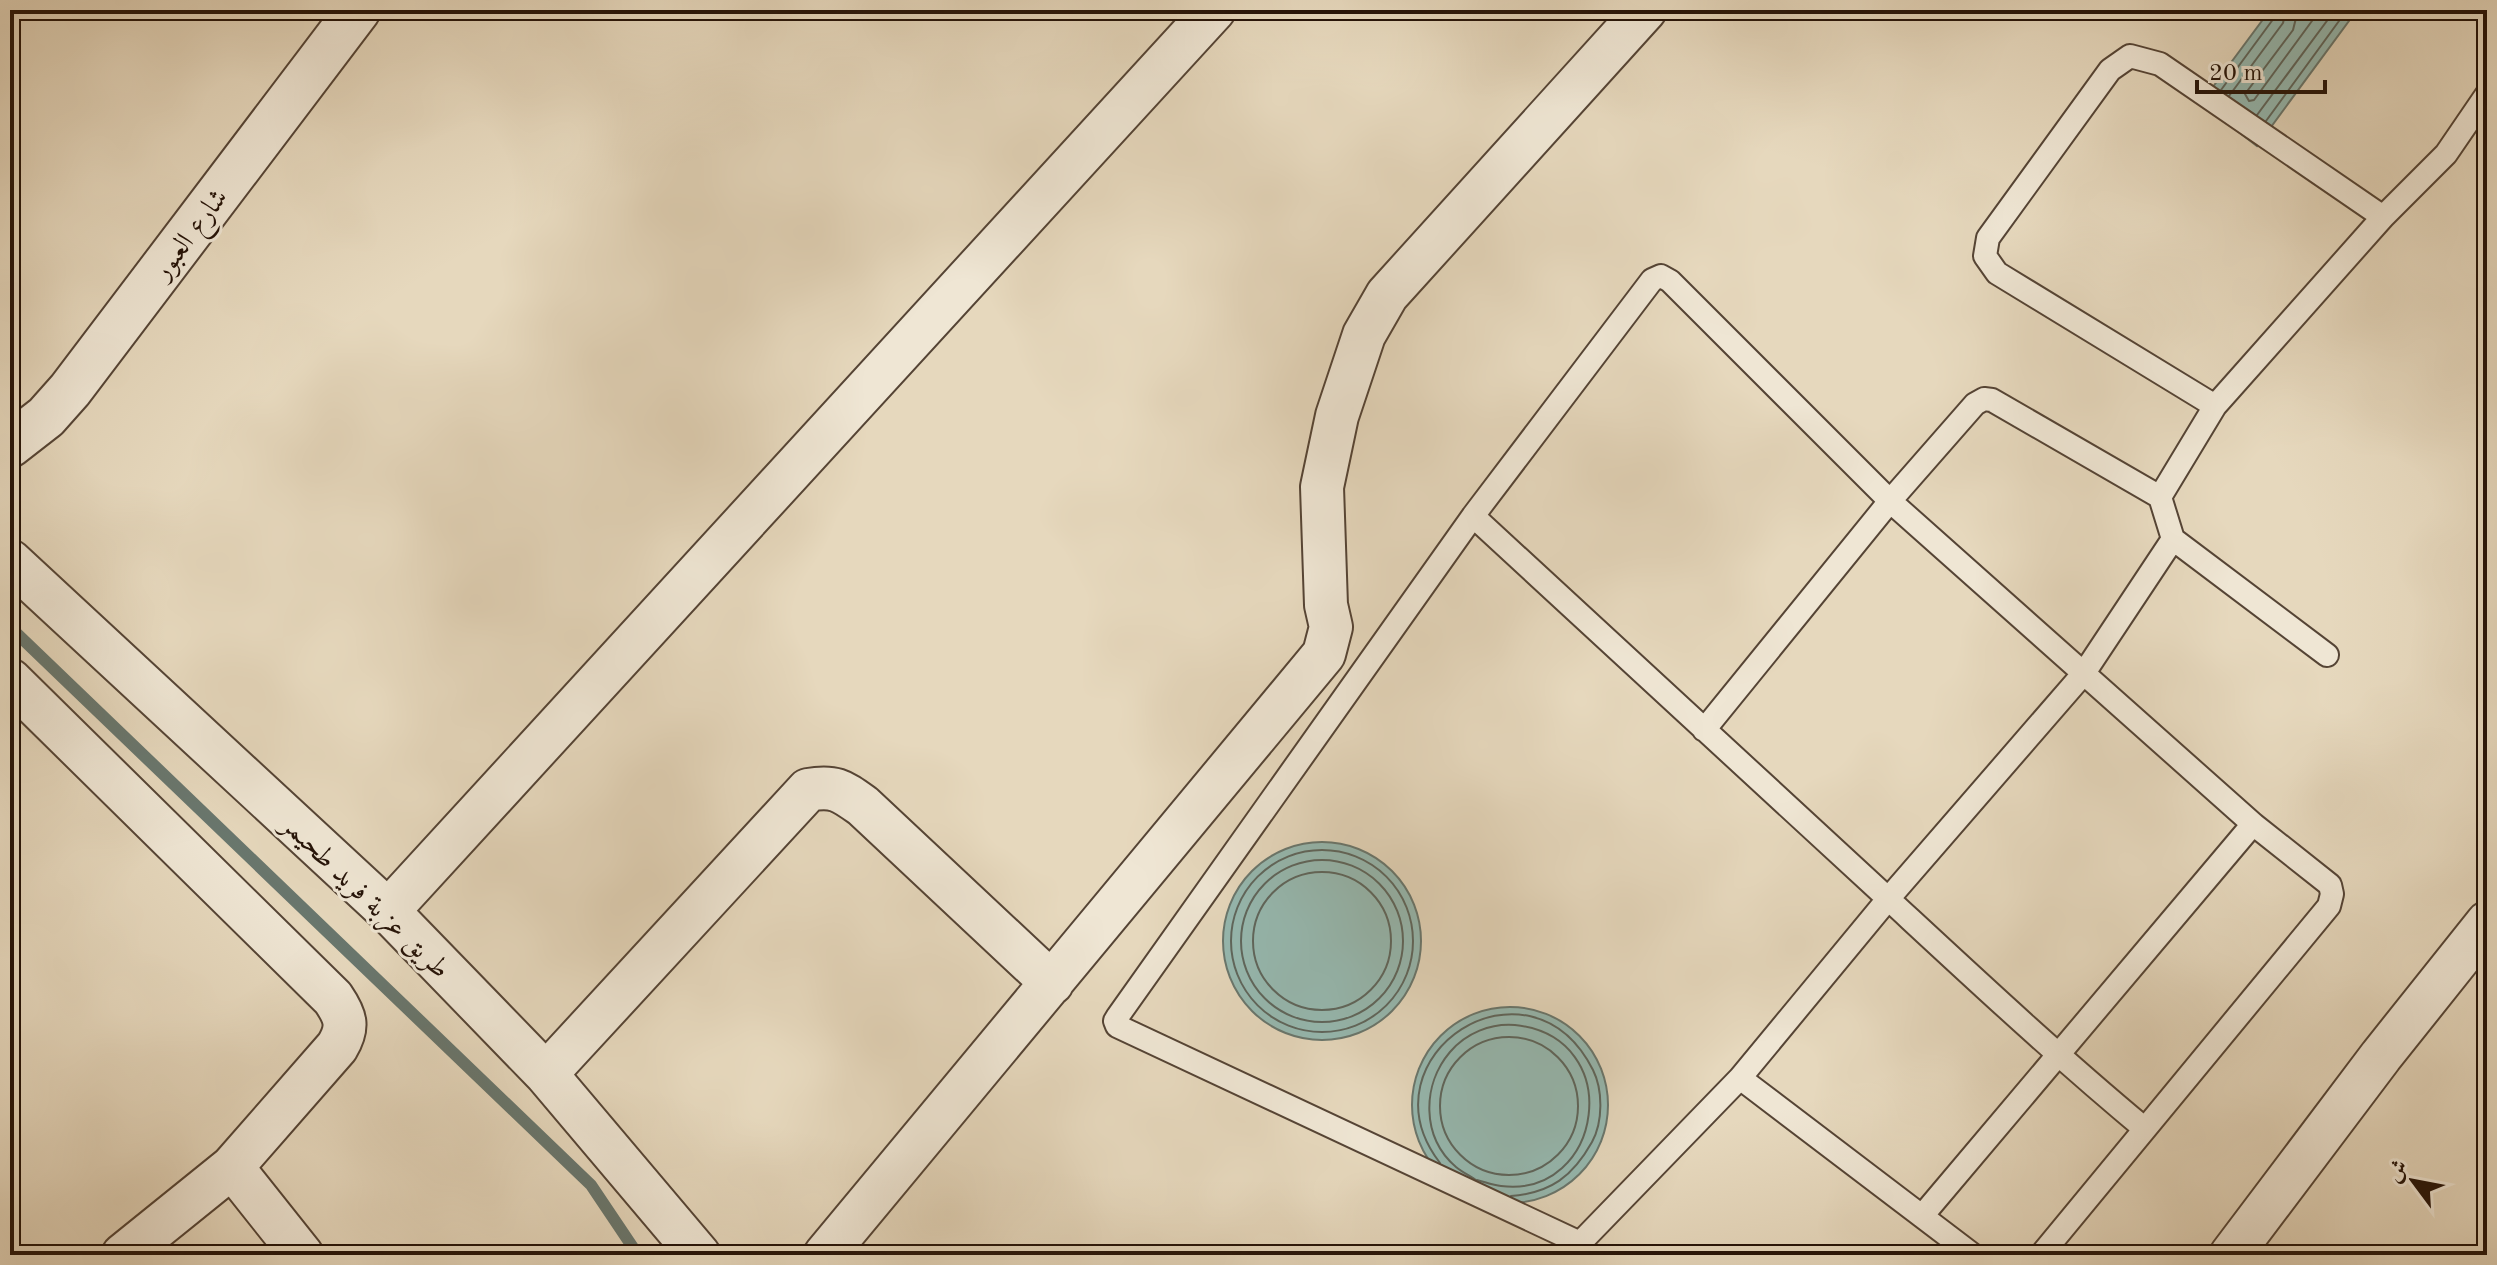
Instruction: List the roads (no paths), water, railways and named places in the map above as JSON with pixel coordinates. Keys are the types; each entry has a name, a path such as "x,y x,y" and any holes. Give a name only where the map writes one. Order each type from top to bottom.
{"street":[{"name":"شارع العبور","path":"10,445 46,417 70,390 358,10"},
{"path":"388,911 1214,10"},
{"path":"825,1255 1324,654 1331,627 1326,605 1322,487 1337,416 1364,335 1387,295 1645,10"},
{"name":"طريق عزبة فريد طحيمر","path":"10,561 388,911 546,1074 699,1255"},
{"path":"10,680 333,998 346,1017 345,1032 337,1047 232,1167 123,1255"},
{"path":"546,1074 808,790 828,787 863,806 1052,983"},
{"path":"2231,1255 2381,1056 2487,923"},
{"path":"232,1167 302,1255"}],"lane":[{"path":"2215,406 1997,273 1985,256 1988,238 2110,70 2130,56 2160,64 2383,217"},
{"path":"2160,497 2215,406 2383,217 2446,154 2487,94"},
{"path":"2041,1255 2329,906 2332,894 2330,885 2253,824 2084,673 1890,501 1670,281 1661,276 1652,280 1473,516 1115,1021 1121,1030 1135,1037 1574,1249 1740,1078 1888,899 2084,673 2173,539"},
{"path":"1704,730 1890,501 1975,404 1984,399 1992,400 2160,497 2173,539 2327,655"},
{"path":"1473,516 2056,1055 2145,1129"},
{"path":"1922,1216 2253,824"},
{"path":"1740,1078 1973,1255"}],"water":[{"path":"2270,10 2357,10 2257,146 2201,103"},
{"path":"1322,842 1360,850 1392,871 1413,903 1421,941 1413,979 1392,1011 1360,1032 1322,1040 1284,1032 1252,1011 1231,979 1223,941 1231,903 1252,871 1284,850"},
{"path":"1510,1007 1529,1008 1548,1014 1580,1035 1601,1067 1607,1086 1607,1124 1601,1143 1580,1175 1548,1196 1529,1202 1510,1203 1491,1202 1472,1196 1440,1175 1419,1143 1413,1124 1412,1105 1413,1086 1419,1067 1440,1035 1472,1014 1491,1008"}],"waterway":[{"path":"10,627 591,1185 638,1255"}]}
